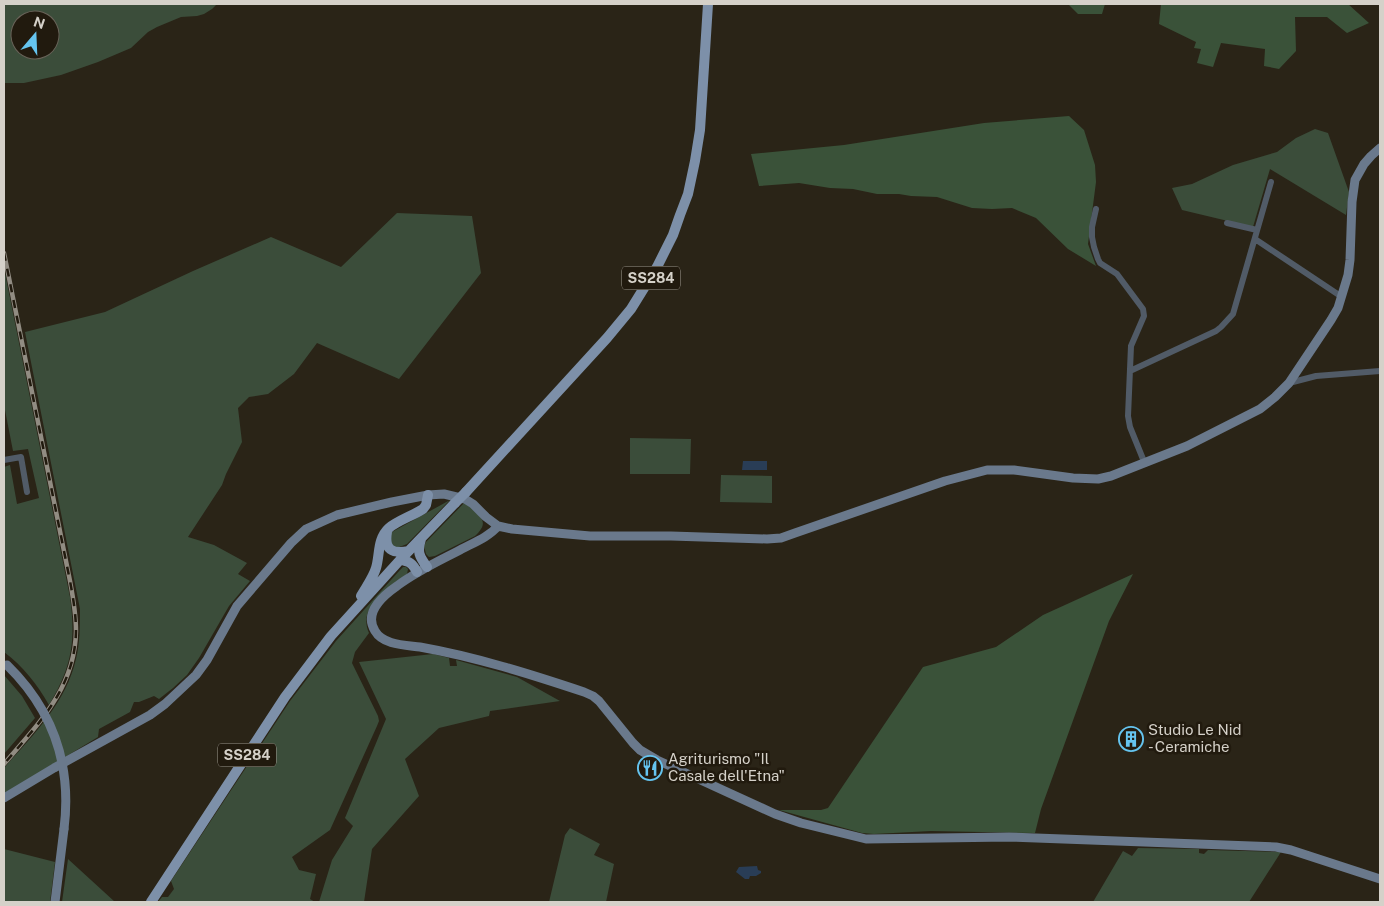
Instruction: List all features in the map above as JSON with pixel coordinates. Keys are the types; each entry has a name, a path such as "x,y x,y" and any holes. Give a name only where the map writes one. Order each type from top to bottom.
{"main road":[{"name":"SS284","path":"151,902 285,698 330,636 466,492 607,338 631,309 657,267 688,194 696,161 700,130 708,4"},
{"path":"351,613 373,576 378,550 387,529 423,509 428,495"},
{"path":"387,529 386,544 389,549 400,553 409,551"},
{"path":"421,539 418,547 422,570"},
{"path":"400,560 407,560 422,570"}],"street":[{"path":"4,798 150,715 165,704 196,675 237,606 298,536 316,524 337,516 392,502 444,494 465,499 498,526 512,530 590,536 781,538 945,481 987,470 1014,470 1073,478 1098,479 1145,464 1187,446 1244,418 1274,398 1289,383 1331,320 1342,297 1348,275 1354,184 1364,164 1380,148"},
{"path":"1130,371 1216,331 1233,314 1271,182"},
{"path":"1096,209 1092,237 1100,263 1117,274 1143,309 1144,316 1131,346 1128,416 1130,427 1145,464"},
{"path":"1227,222 1257,230"},
{"path":"1255,239 1342,297"},
{"path":"1289,383 1316,376 1380,371"},
{"path":"4,460 21,457 27,492"},
{"path":"498,526 484,538 422,570 383,597 376,605 371,618 374,631 378,636 386,641 496,664 593,696 633,743 648,755 789,820 866,839 1009,838 1276,847 1291,850 1380,879"},
{"path":"6,664 26,685 38,702 59,746 65,774 66,815 55,902"}],"green space":[{"path":"4,4 217,4 204,14 181,17 157,27 148,32 131,48 98,62 61,75 24,83 4,83"},
{"path":"1068,4 1105,4 1102,14 1078,14"},
{"path":"1161,4 1348,4 1369,23 1347,33 1327,17 1295,17 1296,51 1279,69 1264,66 1265,49 1221,43 1213,67 1197,63 1201,49 1194,48 1196,42 1159,24"},
{"path":"1069,116 1084,130 1095,165 1096,182 1088,244 1096,266 1068,249 1036,218 1012,208 972,208 937,197 877,194 853,189 830,188 799,183 759,186 751,154 844,145 984,123"},
{"path":"1315,129 1328,133 1349,192 1346,215 1270,169 1253,227 1182,210 1172,188 1192,184 1233,165 1277,152 1296,138"},
{"path":"397,213 472,216 481,273 399,379 317,343 294,374 268,394 249,397 238,408 242,442 222,485 188,537 214,545 247,563 238,574 250,581 229,606 187,675 173,688 159,699 154,696 134,702 130,712 99,729 98,737 4,794 4,768 37,731 65,690 76,659 80,628 80,609 25,332 105,312 271,237 341,267"},
{"path":"4,268 72,613 72,640 67,666 49,705 29,676 4,652 4,467 10,465 17,504 39,498 28,449 13,451 4,405"},
{"path":"630,438 691,439 690,474 630,474"},
{"path":"721,475 772,476 772,503 720,502"},
{"path":"450,500 407,544 397,548 392,546 389,536 392,532"},
{"path":"464,503 471,507 481,518 483,523 481,529 475,536 435,556 429,557 424,546 426,542"},
{"path":"403,567 408,569 407,574 384,592 371,606 367,614 366,623 369,633 355,652 352,663 379,721 330,830 292,857 299,870 316,874 310,899 315,902 158,902 162,897 168,897 174,889 171,881 290,701 336,641"},
{"path":"1133,574 1109,621 1041,809 1035,833 931,831 862,833 779,810 821,810 828,808 923,667 996,647 1043,615"},
{"path":"433,654 449,658 450,666 457,666 456,660 517,677 560,701 490,711 489,716 439,728 405,759 419,796 372,849 364,902 319,902 332,860 353,826 345,818 386,719 359,662"},
{"path":"4,675 22,696 35,718 4,754"},
{"path":"570,828 600,844 594,855 614,864 606,902 549,902 565,835"},
{"path":"1138,848 1199,849 1199,853 1204,854 1208,850 1281,852 1249,902 1093,902 1123,851 1132,856"},
{"path":"4,849 55,862 50,902 4,902"},
{"path":"68,859 115,902 62,902"}],"water":[{"path":"743,461 767,461 767,470 742,470"},
{"path":"757,866 761,873 756,876 750,876 749,879 745,879 736,872 739,867"}],"railway":[{"path":"4,253 70,581 76,631 74,651 69,670 53,704 4,764"}],"place":[{"name":"Studio Le Nid - Ceramiche","path":"1131,739"},
{"name":"Agriturismo \"Il Casale dell'Etna\"","path":"650,768"}]}
